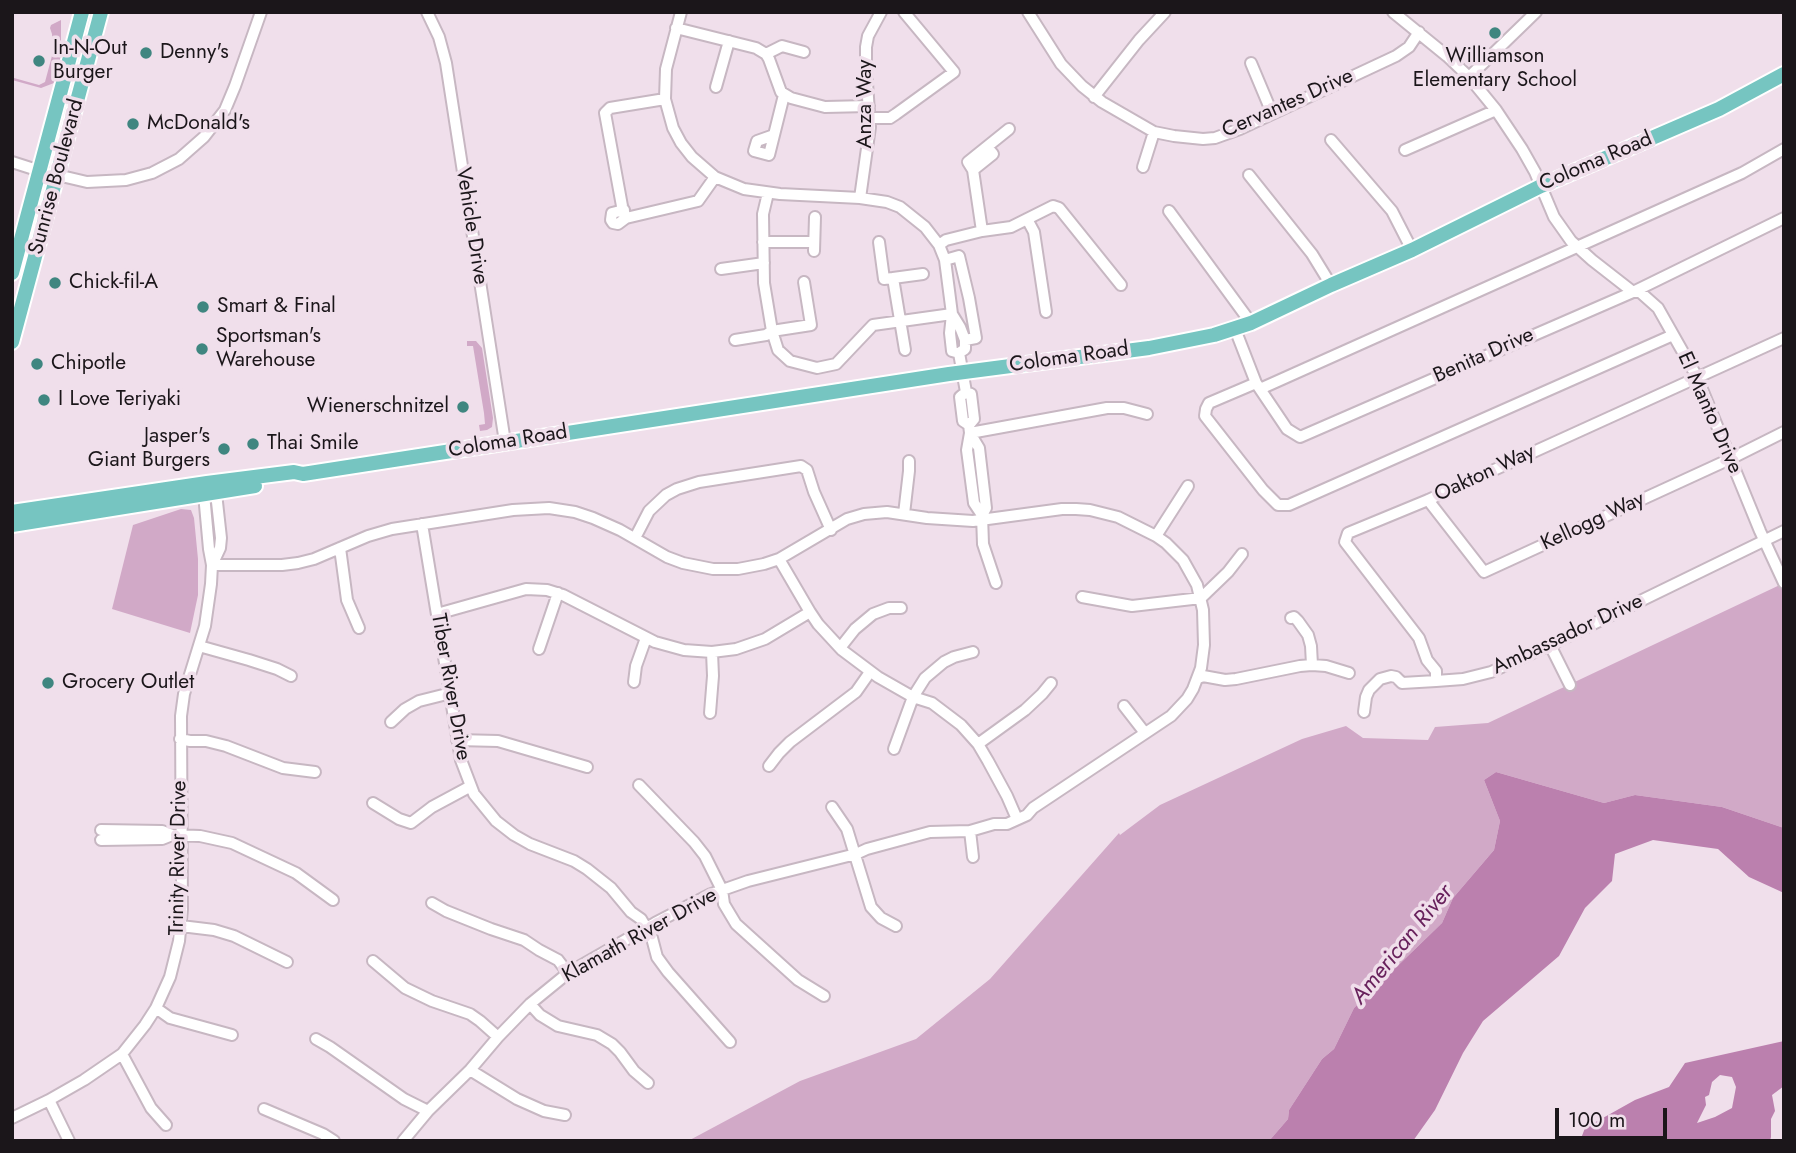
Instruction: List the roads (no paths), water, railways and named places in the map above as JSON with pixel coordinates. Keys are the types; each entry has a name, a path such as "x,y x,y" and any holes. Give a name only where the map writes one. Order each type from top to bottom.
{"main road":[{"name":"Sunrise Boulevard","path":"12,273 82,12"},
{"name":"Sunrise Boulevard","path":"12,342 101,12"},
{"name":"Coloma Road","path":"12,525 294,472 303,474 963,373 1149,348 1235,329 1412,250 1541,186 1708,114 1784,74"},
{"name":"Coloma Road","path":"12,512 209,490"}],"street":[{"path":"12,162 87,182 126,180 152,173 179,159 192,150 225,110 261,12"},
{"name":"Vehicle Drive","path":"427,12 439,37 446,63 505,442"},
{"path":"681,12 666,69 665,99 669,117 681,143 700,166 715,177 744,189 768,193 860,198 887,202 900,208 925,227 939,245 945,260 951,301 952,351 959,353 965,349 965,340 952,314"},
{"path":"676,27 756,48 766,54 778,87 784,95 825,107 870,112 890,118 954,72 904,12"},
{"name":"Cervantes Drive","path":"1028,12 1061,64 1094,97 1154,132 1203,139 1215,138 1240,129 1396,56 1409,47 1419,32"},
{"path":"1094,97 1165,12"},
{"name":"El Manto Drive","path":"1393,12 1469,78 1496,110 1522,149 1554,217 1576,246 1633,292 1640,292 1658,308 1697,377 1784,583"},
{"path":"1469,78 1536,12"},
{"name":"Anza Way","path":"860,198 870,112 866,47 875,14"},
{"path":"716,87 729,41"},
{"path":"766,54 782,46 804,52"},
{"path":"1251,63 1272,113"},
{"path":"774,135 784,95"},
{"path":"665,99 610,108 605,113 625,214 698,201 715,177"},
{"path":"1405,150 1496,110"},
{"path":"982,231 973,170 968,162 1009,129"},
{"path":"1143,167 1154,132"},
{"path":"1331,139 1392,211 1412,250"},
{"path":"1673,335 1289,505 1278,505 1263,490 1205,416 1209,403 1258,386 1602,236 1742,173 1784,149"},
{"path":"1249,175 1312,254 1331,285"},
{"path":"768,193 763,214 764,283 778,350 790,361 817,368 836,365 873,325 952,314"},
{"path":"939,245 946,240 1011,227 1054,206 1059,208 1121,285"},
{"path":"1169,211 1251,323"},
{"path":"763,242 814,247 815,217"},
{"name":"Benita Drive","path":"1235,329 1258,386 1286,429 1300,437 1633,292 1784,218"},
{"path":"1027,219 1034,232 1045,312"},
{"path":"878,242 884,279 923,274"},
{"path":"945,260 959,256 970,298 976,338 965,340"},
{"path":"721,269 764,263"},
{"path":"893,278 905,350"},
{"path":"735,340 811,325 804,282"},
{"path":"951,301 970,298"},
{"name":"Oakton Way","path":"1436,681 1436,671 1427,660 1419,638 1345,542 1348,533 1428,500 1784,338"},
{"path":"959,353 966,392 971,394 974,419 970,429 979,448 986,508 982,518 983,544 996,583"},
{"path":"970,429 1107,408 1124,408 1147,414"},
{"name":"Kellogg Way","path":"1428,500 1485,572 1784,432"},
{"path":"904,514 909,461"},
{"path":"635,538 649,511 677,488 801,466 807,470 831,530"},
{"path":"1156,537 1188,486"},
{"name":"Trinity River Drive","path":"12,1118 84,1080 121,1054 145,1026 156,1008 172,970 182,909 177,835 184,694 208,609 212,565 220,548 209,490"},
{"name":"Klamath River Drive","path":"212,565 290,564 314,559 380,532 513,510 549,508 593,518 683,563 713,569 750,567 779,559 847,519 864,513 887,512 943,520 1062,509 1090,510 1118,517 1167,543 1184,560 1201,598 1203,656 1198,678 1180,708 1033,808 1027,815 1007,824 994,824 971,831 930,832 759,878 696,901 568,974 530,1004 403,1141"},
{"name":"Tiber River Drive","path":"422,524 457,740 471,786 486,811 505,828 530,844 587,869 611,888 631,912 641,919 652,939 657,957 668,972 730,1042"},
{"name":"Ambassador Drive","path":"1364,712 1369,690 1380,679 1396,677 1402,683 1436,681 1463,679 1491,672 1784,531"},
{"path":"340,548 347,600 359,628"},
{"path":"1082,597 1132,606 1201,598 1242,554"},
{"path":"779,559 818,624 840,648 870,672 913,696 932,703 961,725 978,744 1017,819"},
{"path":"437,614 526,589 547,590 669,647 712,652 736,649 765,639 810,612"},
{"path":"539,649 558,593"},
{"path":"840,648 855,629 873,614 884,609 901,607"},
{"path":"1291,618 1294,617 1298,621 1308,635 1312,665"},
{"path":"634,682 636,666 646,638"},
{"path":"1550,645 1570,685"},
{"path":"199,646 249,660 290,676"},
{"path":"710,713 712,652"},
{"path":"894,749 913,696 925,678 939,665 972,652"},
{"path":"1198,678 1203,676 1236,679 1312,665 1349,673"},
{"path":"769,766 790,742 856,692 870,672"},
{"path":"978,744 1025,710 1051,683"},
{"path":"391,722 419,701 451,693"},
{"path":"1124,706 1145,733"},
{"path":"180,738 206,741 283,768 314,772"},
{"path":"457,740 498,741 587,767"},
{"path":"639,785 698,846 723,890 724,904 736,924 799,980 824,996"},
{"path":"373,803 411,823 432,807 471,786"},
{"path":"832,807 847,829 871,907 881,918 896,926"},
{"path":"971,831 973,857"},
{"path":"101,835 162,839 177,835 200,836 232,843 296,873 333,900"},
{"path":"432,903 446,911 524,940 558,960 568,974"},
{"path":"181,926 214,930 234,936 287,962"},
{"path":"373,961 405,988 470,1014 498,1037"},
{"path":"530,1004 540,1015 558,1026 597,1035 612,1044 634,1071 648,1083"},
{"path":"156,1008 170,1018 232,1035"},
{"path":"316,1039 404,1099 428,1111"},
{"path":"121,1054 151,1108 166,1125"},
{"path":"470,1070 517,1099 544,1111 565,1115"},
{"path":"49,1100 69,1141"},
{"path":"264,1109 334,1141"}],"place":[{"name":"Williamson Elementary School","path":"1495,33"},
{"name":"Denny's","path":"146,53"},
{"name":"In-N-Out Burger","path":"39,61"},
{"name":"McDonald's","path":"133,124"},
{"name":"Chick-fil-A","path":"55,283"},
{"name":"Smart & Final","path":"203,307"},
{"name":"Sportsman's Warehouse","path":"202,349"},
{"name":"Chipotle","path":"37,364"},
{"name":"I Love Teriyaki","path":"44,400"},
{"name":"Wienerschnitzel","path":"463,407"},
{"name":"Thai Smile","path":"253,444"},
{"name":"Jasper's Giant Burgers","path":"224,449"},
{"name":"Grocery Outlet","path":"48,683"}],"water label":[{"name":"American River","path":"1403,945"}]}
